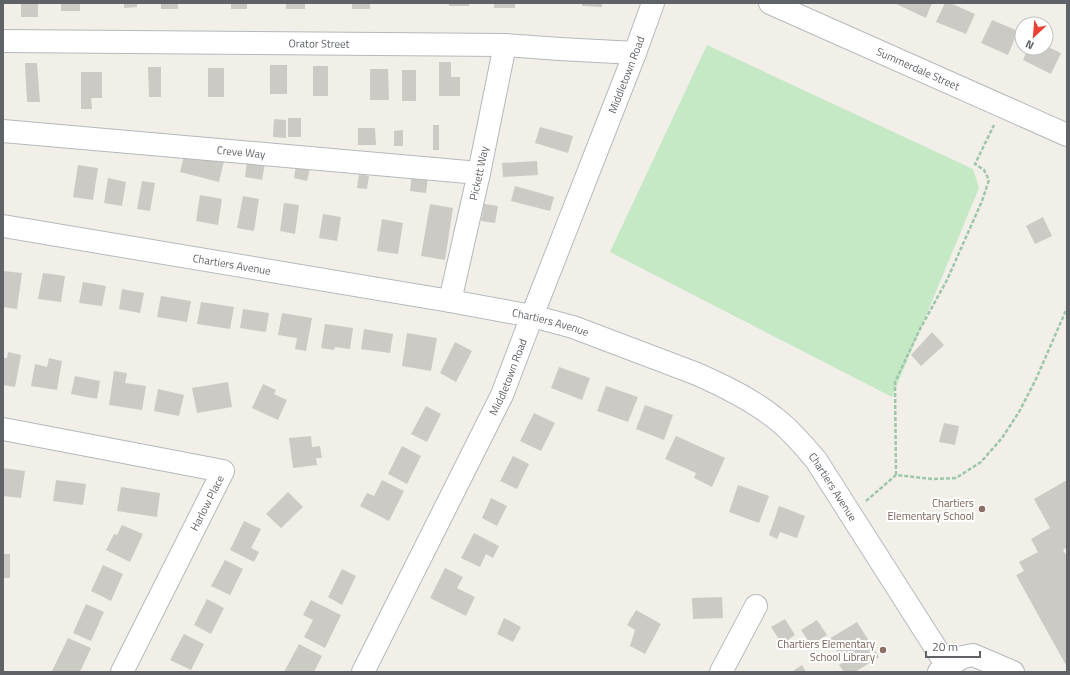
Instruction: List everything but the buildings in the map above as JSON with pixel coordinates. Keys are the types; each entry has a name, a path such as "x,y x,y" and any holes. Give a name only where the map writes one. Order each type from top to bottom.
{"street":[{"name":"Middletown Road","path":"362,672 502,395 654,3"},
{"name":"Summerdale Street","path":"770,3 1067,135"},
{"name":"Orator Street","path":"3,41 505,45 635,53"},
{"name":"Pickett Way","path":"450,301 479,173 505,45"},
{"name":"Creve Way","path":"3,131 479,173"},
{"name":"Chartiers Avenue","path":"3,226 532,316 573,327 690,371 717,383 754,402 776,418 795,436 816,460 945,670"},
{"name":"Harlow Place","path":"3,429 223,471 122,672"},
{"path":"721,672 756,606"},
{"path":"945,670 963,657 973,655 1013,672"}],"path":[{"path":"896,475 895,382 920,329 947,280 982,201 989,180 984,170 975,164 1003,106"},
{"path":"850,514 896,475 932,479 956,478 981,462 1002,438 1019,412 1036,379 1067,308"}],"green space":[{"path":"707,45 973,169 979,188 892,397 610,252"}],"place":[{"name":"Chartiers Elementary School","path":"982,509"},
{"name":"Chartiers Elementary School Library","path":"883,650"}]}
